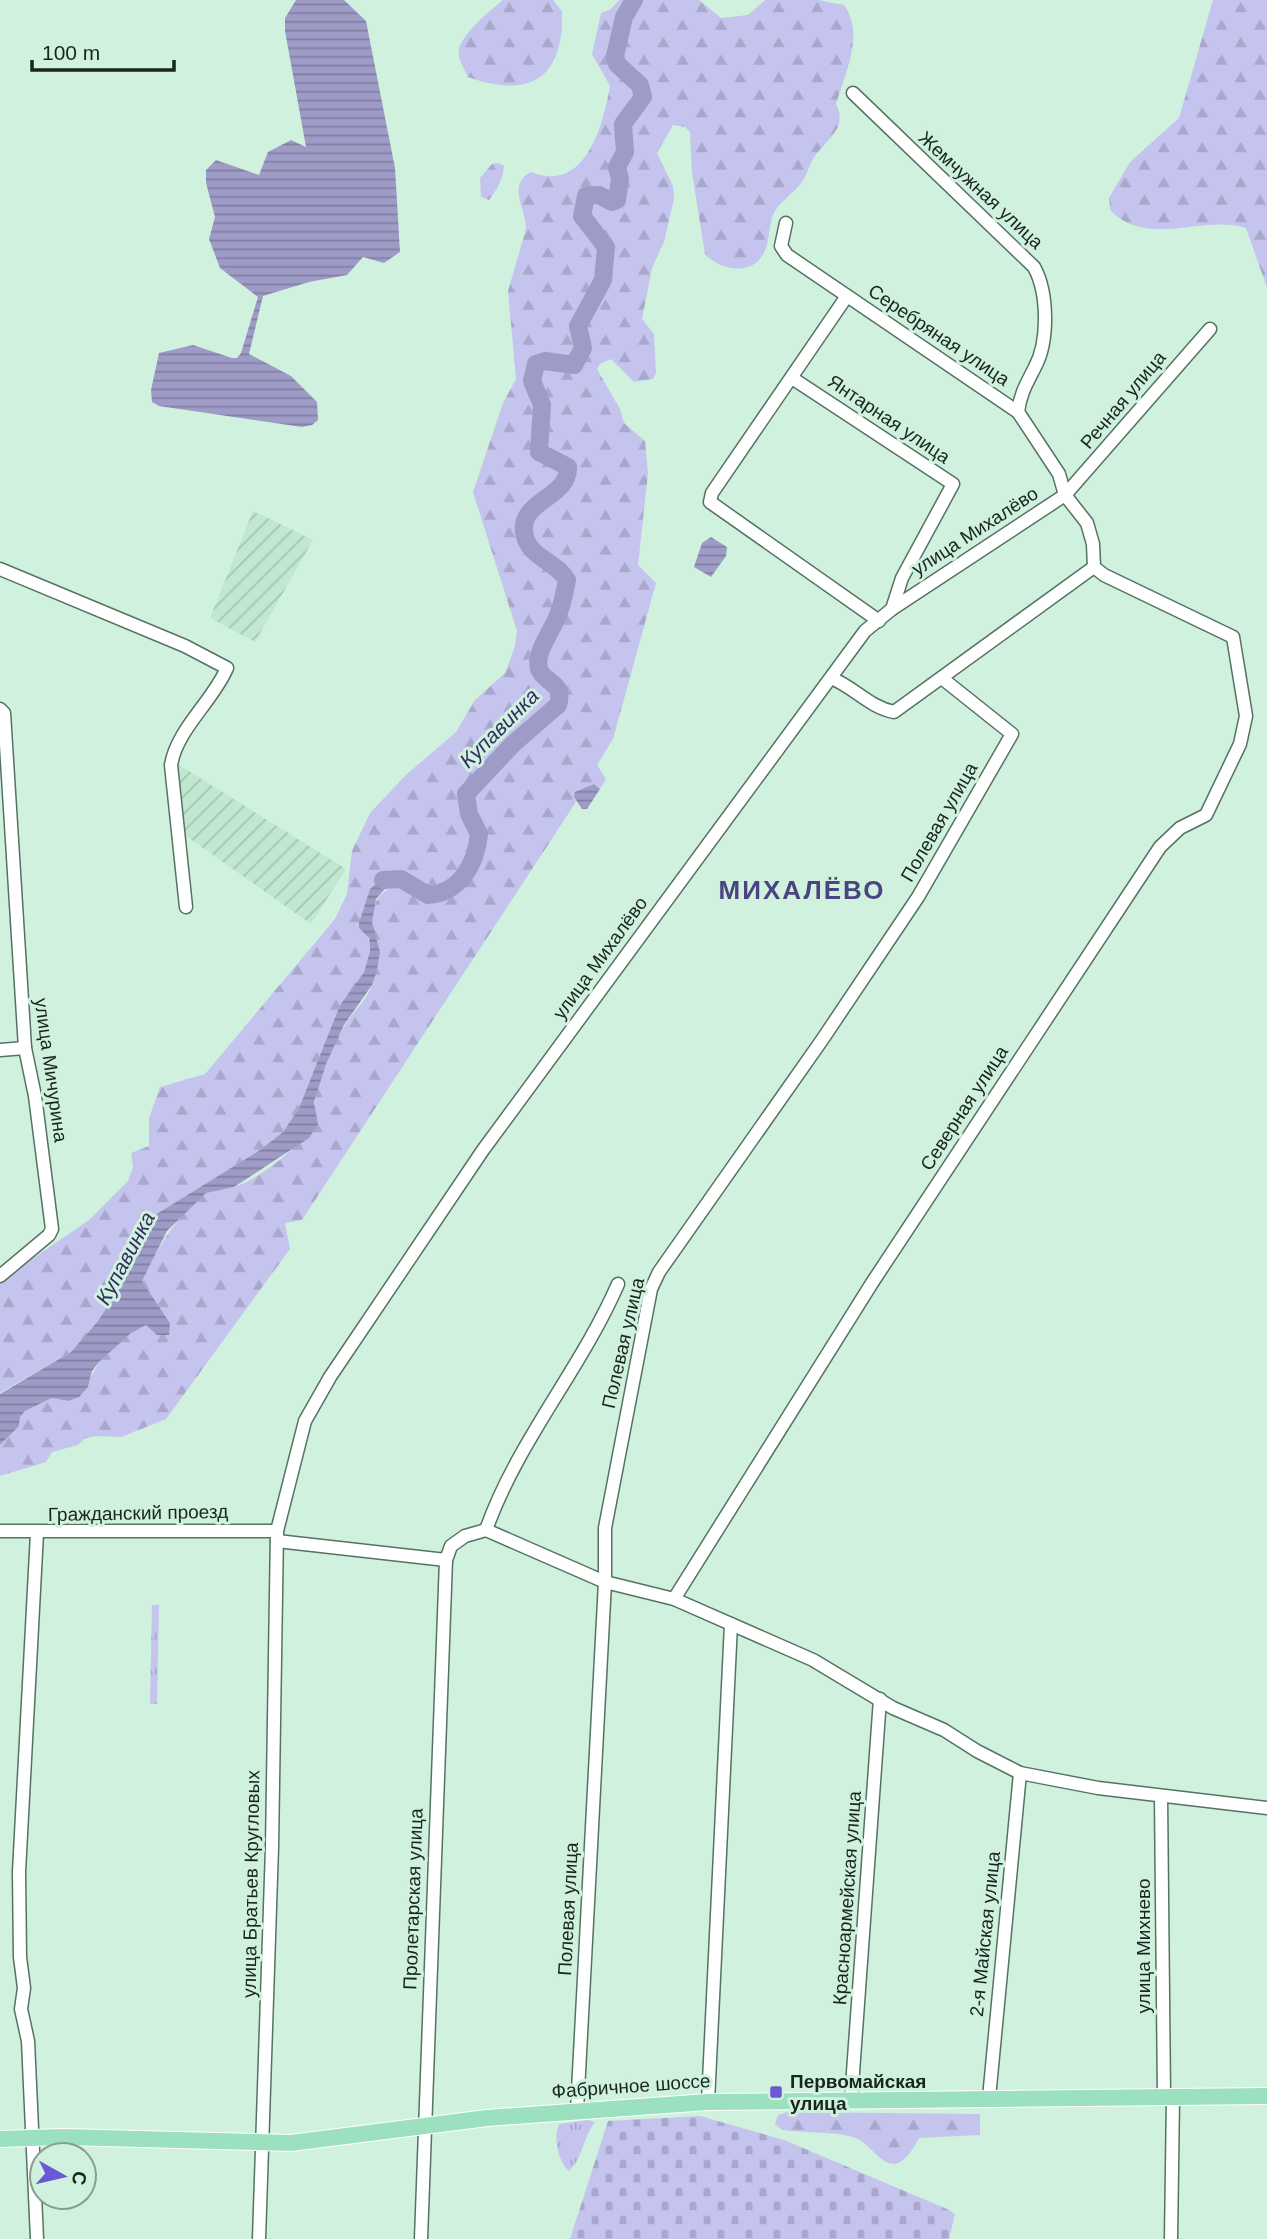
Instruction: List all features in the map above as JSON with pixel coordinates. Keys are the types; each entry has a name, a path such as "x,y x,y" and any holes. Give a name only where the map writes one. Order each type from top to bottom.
{"main road":[{"name":"Фабричное шоссе","path":"0,2140 30,2138 264,2143 310,2141 423,2125 577,2110 708,2102 1267,2096"}],"street":[{"name":"Жемчужная улица","path":"853,93 1034,267 1043,283 1045,302 1037,365 1020,394 1018,412"},
{"name":"Серебряная улица","path":"786,223 781,246 787,255 1018,412 1059,474 1065,495 1087,523 1093,544 1094,568"},
{"path":"847,296 712,493 710,502 879,621"},
{"name":"Речная улица","path":"1065,495 1210,329"},
{"name":"Янтарная улица","path":"792,378 953,484 902,578 892,609"},
{"name":"улица Михалёво","path":"277,1536 305,1421 330,1377 483,1150 864,631 892,609 1065,495"},
{"path":"831,678 844,683 878,709 894,712 1094,568"},
{"name":"Северная улица","path":"674,1599 872,1283 1160,847 1180,828 1206,815 1245,730 1247,716 1233,637 1094,568"},
{"path":"0,569 185,646 227,668 219,687 172,757 170,776 186,907"},
{"name":"Полевая улица","path":"577,2110 605,1582 605,1528 649,1298 659,1272 822,1040 918,897 1012,734 943,679"},
{"name":"улица Мичурина","path":"0,709 4,713 25,1048 35,1096 52,1228 49,1236 0,1276"},
{"path":"0,1050 25,1048"},
{"path":"486,1530 506,1481 600,1326 618,1284"},
{"path":"446,1560 452,1546 465,1536 486,1530 605,1582 674,1599 813,1660 880,1699 1020,1773 1098,1788 1267,1808"},
{"name":"Гражданский проезд","path":"0,1531 277,1536 446,1560"},
{"path":"37,1533 19,1872 20,1957 24,1988 21,2009 28,2041 30,2138 37,2239"},
{"name":"улица Братьев Кругловых","path":"259,2239 264,2143 277,1536"},
{"name":"Пролетарская улица","path":"421,2239 423,2125 446,1560"},
{"path":"708,2102 731,1624"},
{"name":"Красноармейская улица","path":"851,2099 880,1699"},
{"name":"2-я Майская улица","path":"989,2098 1020,1773"},
{"name":"улица Михнево","path":"1161,1796 1171,2239"}],"shaded area":[{"path":"296,0 344,0 366,21 395,168 400,252 384,263 363,257 347,275 309,282 263,296 249,354 291,376 317,402 318,420 312,425 302,427 159,406 152,402 151,390 159,353 193,345 232,358 237,358 241,353 258,297 220,268 209,239 215,217 206,183 206,170 216,160 259,175 268,152 291,140 306,147 285,31 285,18"},
{"path":"253,511 313,540 255,642 210,618"},
{"path":"711,537 727,547 726,556 711,577 694,567 702,543"},
{"path":"179,765 346,869 311,924 183,834 177,794"},
{"path":"594,784 600,789 587,809 582,809 574,797 575,792"},
{"path":"390,872 399,872 404,881 385,889 376,899 372,922 380,952 377,970 372,985 344,1025 326,1064 314,1102 318,1124 309,1138 234,1187 206,1193 167,1231 142,1281 170,1323 169,1335 157,1335 146,1325 131,1333 99,1362 92,1371 88,1387 79,1397 68,1401 52,1398 25,1411 20,1417 19,1426 0,1445 0,1394 71,1352 98,1321 132,1268 150,1218 260,1150 283,1132 299,1108 340,1005 364,972 370,951 369,938 359,928 359,923 370,889"}],"green space":[{"path":"503,0 553,0 562,11 557,53 549,68 539,78 526,84 509,86 468,77 460,59 462,41 482,18"},
{"path":"619,0 699,0 721,18 748,15 765,0 818,0 844,5 853,28 853,41 836,104 839,113 837,128 813,159 803,180 775,211 766,248 755,264 738,269 729,268 705,254 692,173 690,132 685,127 673,125 657,153 673,186 674,199 664,242 652,268 642,319 654,334 656,373 653,379 634,382 611,359 600,364 597,369 620,409 624,423 645,441 648,473 638,565 656,583 613,739 597,765 606,779 600,789 593,784 574,797 576,802 302,1220 285,1223 290,1249 166,1419 121,1437 94,1436 84,1439 78,1445 52,1452 46,1462 0,1476 0,1445 19,1426 20,1417 25,1411 52,1398 68,1401 88,1387 96,1367 119,1342 146,1324 157,1335 170,1323 142,1281 161,1245 183,1214 206,1193 245,1183 269,1168 294,1148 311,1126 315,1115 315,1099 331,1051 372,985 375,955 372,926 376,901 385,891 400,884 383,875 364,930 370,951 364,972 340,1005 299,1108 283,1132 260,1150 150,1218 132,1268 98,1321 71,1352 0,1393 0,1281 89,1220 128,1181 133,1167 131,1153 149,1146 149,1118 160,1087 205,1074 335,919 347,894 352,851 370,813 406,775 456,732 475,700 505,673 515,646 517,631 473,492 503,403 516,379 508,291 526,229 520,183 531,172 550,176 566,173 578,165 588,152 602,119 610,86 592,54 601,13 611,9"},
{"path":"1213,0 1267,0 1267,288 1246,228 1229,225 1158,229 1141,227 1125,221 1110,210 1109,198 1130,162 1179,118"},
{"path":"492,164 504,166 502,176 489,200 481,197 480,178"},
{"path":"152,1605 159,1605 157,1704 150,1704"},
{"path":"787,2112 980,2114 980,2135 919,2138 909,2154 900,2162 892,2164 853,2137 782,2130 775,2124 778,2115"},
{"path":"700,2116 784,2140 947,2209 955,2214 949,2239 570,2239 608,2121"},
{"path":"588,2120 595,2122 569,2171 558,2149 556,2136 559,2124"}],"waterway":[{"name":"Купавинка","path":"383,880 401,879 428,895 449,889 457,883 470,866 479,834 469,814 466,794 513,744 558,705 559,692 542,674 538,662 542,647 557,618 567,580 530,547 524,532 529,513 561,486 568,467 539,452 542,405 532,381 536,364 545,361 574,365 583,348 578,326 603,280 606,247 582,216 586,196 599,195 612,202 617,200 620,179 617,167 625,152 623,124 643,97 640,85 617,64 615,56 624,17 634,0"}],"place":[{"name":"Первомайская улица","path":"776,2092"}],"district":[{"name":"МИХАЛЁВО","path":"802,890"}]}
